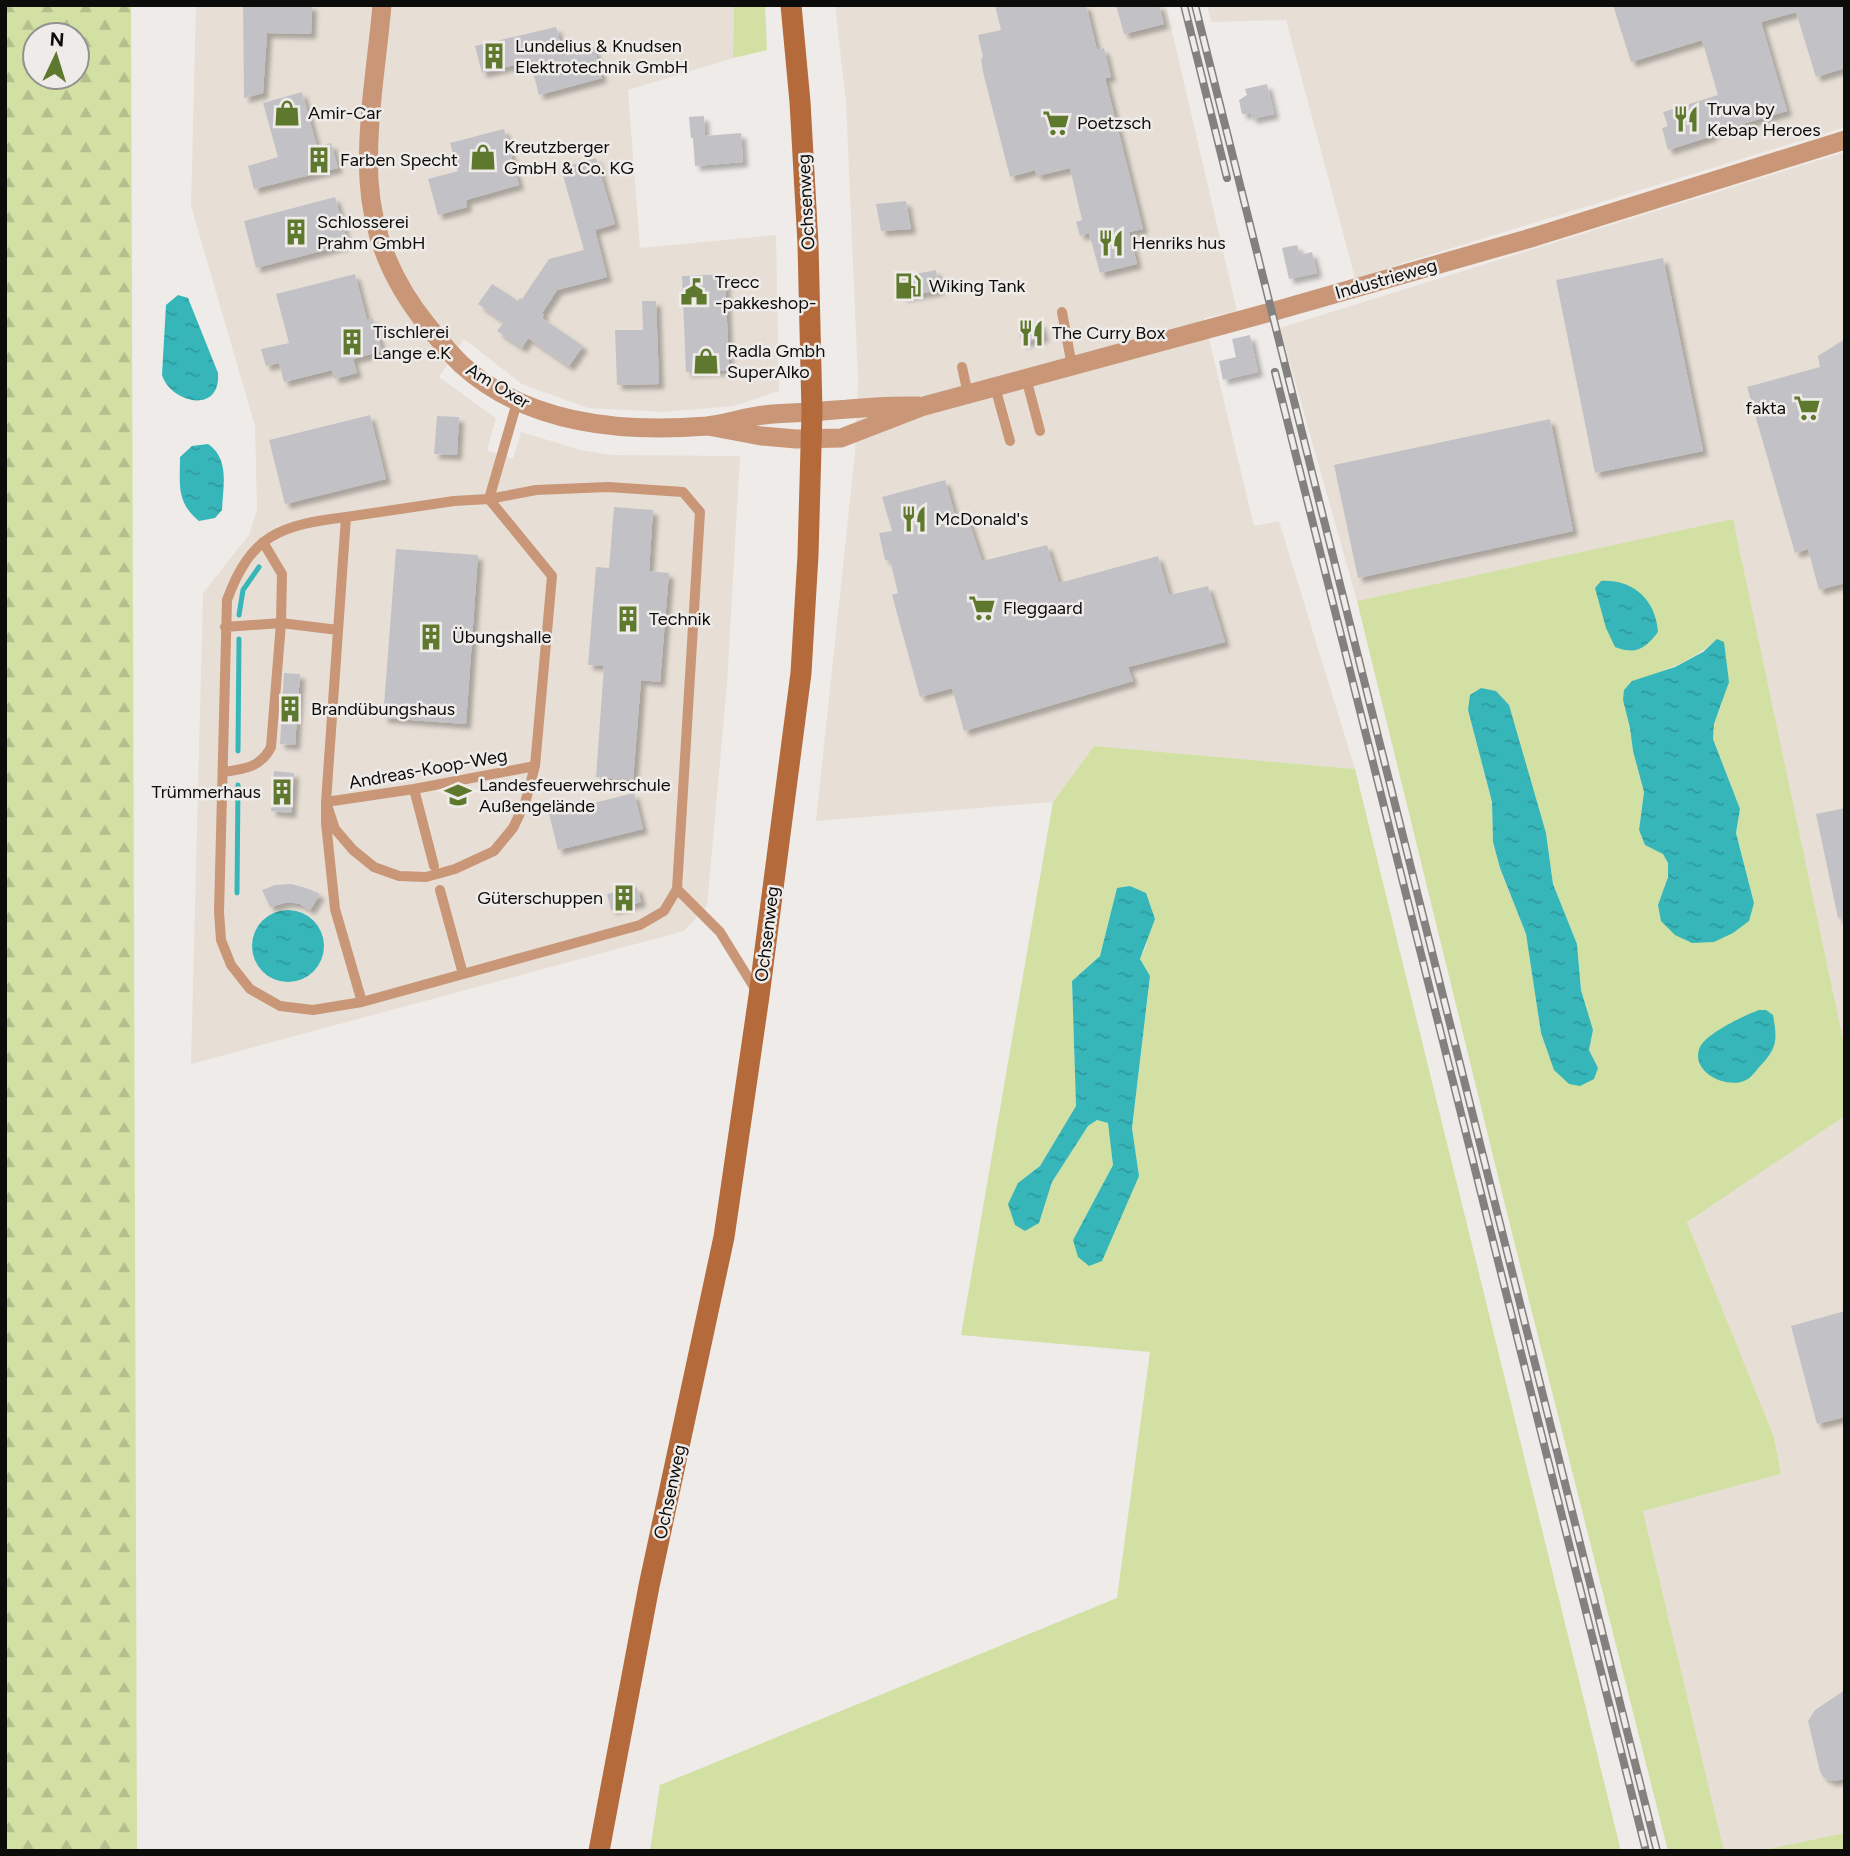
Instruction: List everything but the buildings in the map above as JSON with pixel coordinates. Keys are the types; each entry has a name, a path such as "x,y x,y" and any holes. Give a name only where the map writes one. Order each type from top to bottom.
{"main road":[{"name":"Ochsenweg","path":"599,1851 649,1586 724,1237 760,996 801,673 812,412 808,244 792,5"}],"street":[{"name":"Am Oxer","path":"382,5 369,152 369,181 381,246 393,275 411,305 462,365 517,402 581,423 620,427 708,426 764,415 812,412"},
{"name":"Industrieweg","path":"812,439 841,438 924,406 1534,237 1845,140"},
{"name":"Industrieweg","path":"812,412 884,405 924,406"},
{"name":"Am Oxer","path":"708,426 761,436 812,439"}],"lane":[{"path":"1062,312 1072,366"},
{"path":"962,367 968,394"},
{"path":"1026,378 1040,431"},
{"path":"995,387 1010,441"},
{"path":"489,499 517,402"},
{"path":"608,487 683,492 700,512 677,889 664,911 640,925 362,1002 313,1010 280,1006 250,989 230,965 221,940 219,912 227,600 236,574 263,542 282,530 313,521 346,517 454,501 489,499 536,490 608,487"},
{"path":"326,802 335,829 353,850 374,867 399,876 426,877 455,869 494,851 513,828 525,803 535,766 552,576 489,499"},
{"path":"346,517 326,823 335,908 362,1002"},
{"path":"224,772 245,769 265,759 271,747 281,623 282,574 263,542"},
{"path":"225,627 281,623 338,630"},
{"name":"Andreas-Koop-Weg","path":"326,802 414,789 535,766"},
{"path":"414,789 434,866"},
{"path":"677,889 720,932 760,996"},
{"path":"440,890 463,974"}],"shaded area":[{"path":"196,5 734,5 733,58 628,90 640,248 776,235 779,391 733,406 664,412 588,408 522,384 464,339 439,377 496,418 487,450 513,459 521,432 581,450 612,455 740,456 727,684 707,906 684,931 191,1064 203,593 249,535 257,510 255,426 191,206"},
{"path":"835,5 1166,5 1237,311 1204,318 1254,526 1279,521 1355,769 1094,746 1053,802 816,821 855,453 858,379 846,102"},
{"path":"1207,5 1845,5 1845,127 1355,278 1286,20 1211,22"},
{"path":"1845,152 1845,1049 1733,520 1357,601 1280,328"},
{"path":"1845,1116 1845,1833 1758,1851 1724,1851 1643,1511 1781,1474 1774,1437 1687,1222"}],"green space":[{"path":"5,5 131,5 137,1851 5,1851"},
{"path":"734,5 765,5 767,50 733,58"},
{"path":"1733,519 1845,1049 1845,1116 1687,1222 1774,1437 1781,1474 1643,1511 1724,1851 1668,1851 1508,1217 1357,601","holes":["1717,639 1722,703 1714,724 1713,739 1740,809 1736,833 1754,903 1658,905 1667,879 1668,865 1662,853 1645,845 1639,830 1644,791 1623,700 1632,681 1688,660","1468,710 1546,833 1553,884 1577,944 1581,990 1593,1030 1589,1050 1598,1068 1541,1033 1526,934 1500,868 1493,842 1492,802"]},
{"path":"1094,746 1355,769 1621,1851 650,1851 660,1785 1117,1598 1150,1352 961,1335 1053,802","holes":["1117,888 1147,944 1140,959 1150,976 1132,1128 1139,1176 1073,1240 1113,1165 1109,1123 1097,1120 1088,1126 1052,1182 1039,1222 1018,1183 1040,1166 1076,1106 1072,981 1100,956"]},
{"path":"1845,1833 1845,1851 1758,1851"}],"water":[{"path":"178,295 188,298 218,373 217,387 212,395 204,400 184,398 167,384 162,375 166,305"},
{"path":"208,444 220,457 224,474 222,510 215,518 199,521 183,500 180,457 192,446"},
{"path":"1601,581 1613,581 1633,588 1648,602 1658,632 1649,643 1634,650 1615,647 1606,628 1595,588"},
{"path":"1717,639 1724,642 1729,682 1714,724 1713,739 1740,809 1736,833 1754,903 1749,921 1733,933 1714,942 1692,943 1675,935 1661,921 1658,905 1668,877 1668,863 1663,854 1645,845 1639,830 1644,792 1623,700 1624,690 1632,681 1675,667 1703,652"},
{"path":"1481,688 1496,691 1509,705 1546,833 1553,884 1577,944 1581,990 1593,1030 1589,1050 1598,1068 1594,1079 1580,1086 1569,1084 1554,1070 1541,1033 1526,934 1500,868 1493,842 1492,802 1468,710 1470,695"},
{"path":"1130,886 1146,893 1155,919 1140,959 1150,976 1132,1128 1139,1176 1102,1261 1089,1266 1078,1257 1073,1240 1113,1165 1108,1123 1097,1120 1088,1126 1052,1182 1039,1223 1025,1231 1015,1225 1008,1204 1018,1183 1040,1166 1076,1106 1072,981 1100,956 1117,888"},
{"path":"288,910 302,913 314,920 321,932 324,946 321,960 314,972 302,979 288,982 274,979 262,972 255,960 252,946 255,932 262,920 274,913"},
{"path":"1759,1010 1766,1010 1773,1015 1775,1036 1767,1059 1746,1080 1729,1083 1712,1077 1700,1064 1700,1047 1710,1036 1727,1025"}],"waterway":[{"path":"239,615 243,590 259,567"},
{"path":"238,751 239,639"},
{"path":"237,893 238,785"}],"railway":[{"path":"1184,5 1227,178"},
{"path":"1195,5 1657,1851"},
{"path":"1275,372 1646,1851"}],"place":[{"name":"Lundelius & Knudsen Elektrotechnik GmbH","path":"494,56"},
{"name":"Amir-Car","path":"287,113"},
{"name":"Truva by Kebap Heroes","path":"1686,119"},
{"name":"Poetzsch","path":"1056,123"},
{"name":"Kreutzberger GmbH & Co. KG","path":"483,157"},
{"name":"Farben Specht","path":"319,160"},
{"name":"Schlosserei Prahm GmbH","path":"296,232"},
{"name":"Henriks hus","path":"1111,243"},
{"name":"Wiking Tank","path":"908,286"},
{"name":"Trecc -pakkeshop-","path":"694,292"},
{"name":"The Curry Box","path":"1031,333"},
{"name":"Tischlerei Lange e.K","path":"352,342"},
{"name":"Radla Gmbh SuperAlko","path":"706,361"},
{"name":"fakta","path":"1807,408"},
{"name":"McDonald's","path":"914,519"},
{"name":"Fleggaard","path":"982,608"},
{"name":"Technik","path":"628,619"},
{"name":"Übungshalle","path":"431,637"},
{"name":"Brandübungshaus","path":"290,709"},
{"name":"Trümmerhaus","path":"282,792"},
{"name":"Landesfeuerwehrschule Außengelände","path":"458,795"},
{"name":"Güterschuppen","path":"624,898"}]}
